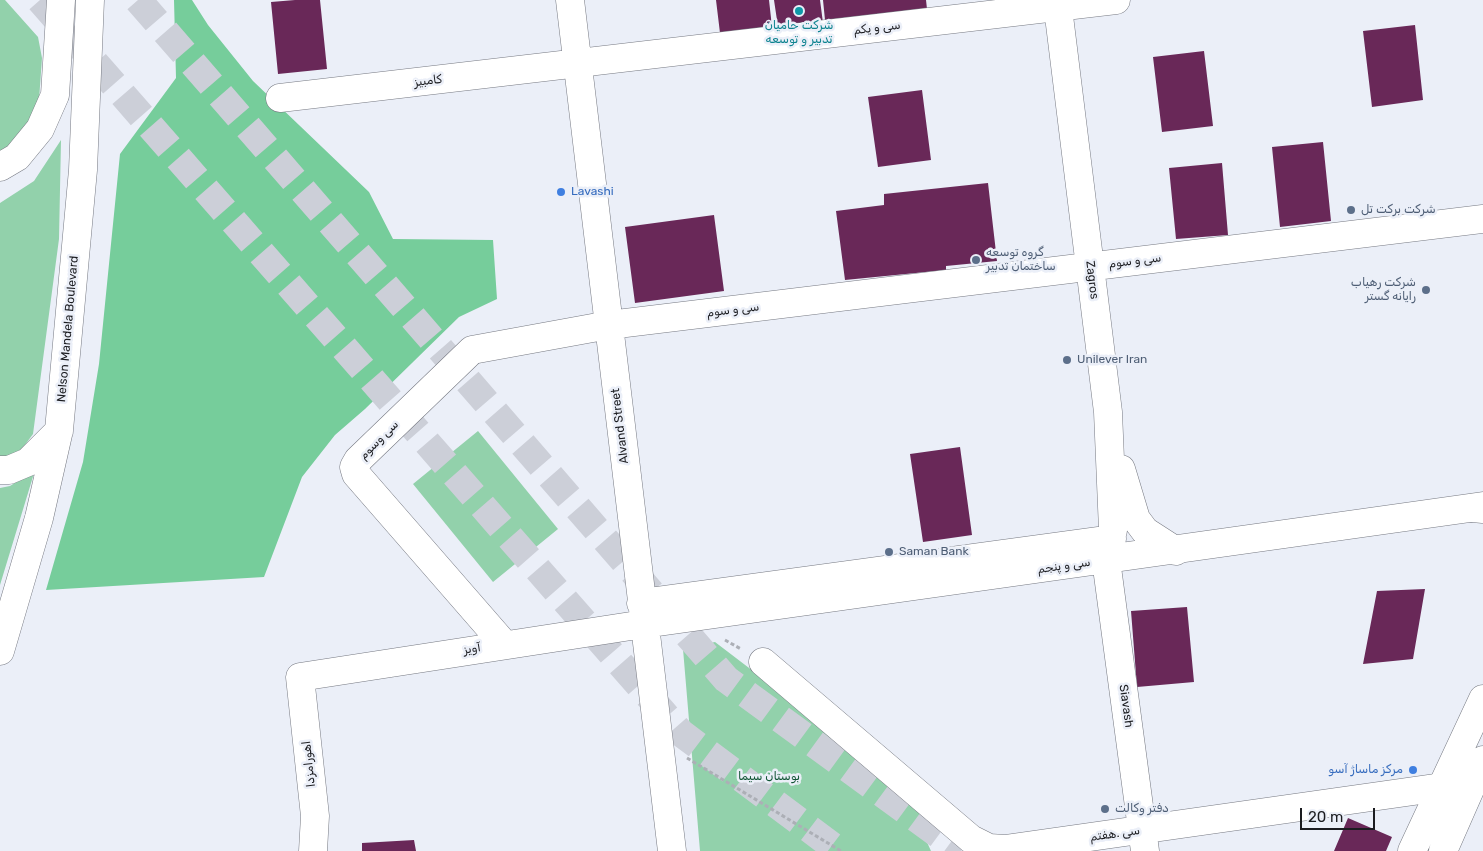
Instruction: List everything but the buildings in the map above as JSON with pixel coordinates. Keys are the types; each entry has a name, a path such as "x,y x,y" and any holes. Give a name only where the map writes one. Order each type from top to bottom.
{"main road":[{"path":"0,168 17,157 40,128 55,95 61,0"},
{"name":"Nelson Mandela Boulevard","path":"0,651 39,518 59,430 83,170 90,0"},
{"name":"Alvand Street","path":"570,0 672,851"},
{"name":"سی و یکم","path":"577,63 1058,3 1116,0"},
{"name":"Zagros","path":"1058,3 1108,412 1109,550"},
{"name":"کامبیز","path":"280,98 577,63"},
{"name":"سی و سوم","path":"609,325 1483,219"},
{"name":"سی وسوم","path":"504,644 356,474 354,467 358,460 472,350 609,325"},
{"path":"1108,412 1124,480 1136,519 1145,531 1176,550"},
{"path":"0,470 9,470 28,462 59,430"},
{"name":"سی و پنجم","path":"642,613 1109,550 1176,550 1480,508"},
{"name":"Siavash","path":"1109,550 1144,840"},
{"name":"آویز","path":"300,677 504,644 642,613"},
{"name":"سی .هفتم","path":"764,662 971,839 989,848 1005,849 1144,840 1442,787"},
{"name":"اهورامزدا","path":"300,677 315,816 313,851"},
{"path":"1412,851 1483,699"},
{"path":"1443,851 1483,760"}],"path":[{"path":"658,741 841,851"}],"green space":[{"path":"0,0 5,0 38,37 42,58 39,100 33,126 14,144 0,153"},
{"path":"174,0 192,0 208,25 253,81 369,192 393,239 493,240 497,299 459,317 365,409 335,435 302,477 264,577 46,590 83,462 99,364 120,154 176,78"},
{"path":"61,140 59,239 33,434 16,457 0,460 0,203 34,181"},
{"path":"478,431 558,529 493,582 413,484"},
{"path":"35,470 0,585 0,488 10,486"},
{"name":"بوستان سیما","path":"715,642 812,716 926,815 926,840 931,851 700,851 683,649"}],"tunnel":[{"path":"40,0 681,733 839,851"},
{"path":"138,0 726,679 961,851"}],"place":[{"name":"شرکت حامیان تدبیر و توسعه","path":"799,11"},
{"name":"Lavashi","path":"561,192"},
{"name":"شرکت برکت تل","path":"1351,210"},
{"name":"گروه توسعه ساختمان تدبیر","path":"976,260"},
{"name":"شرکت رهیاب رایانه گستر","path":"1426,290"},
{"name":"Unilever Iran","path":"1067,360"},
{"name":"Saman Bank","path":"889,552"},
{"name":"مرکز ماساژ آسو","path":"1413,770"},
{"name":"دفتر وکالت","path":"1105,809"}]}
